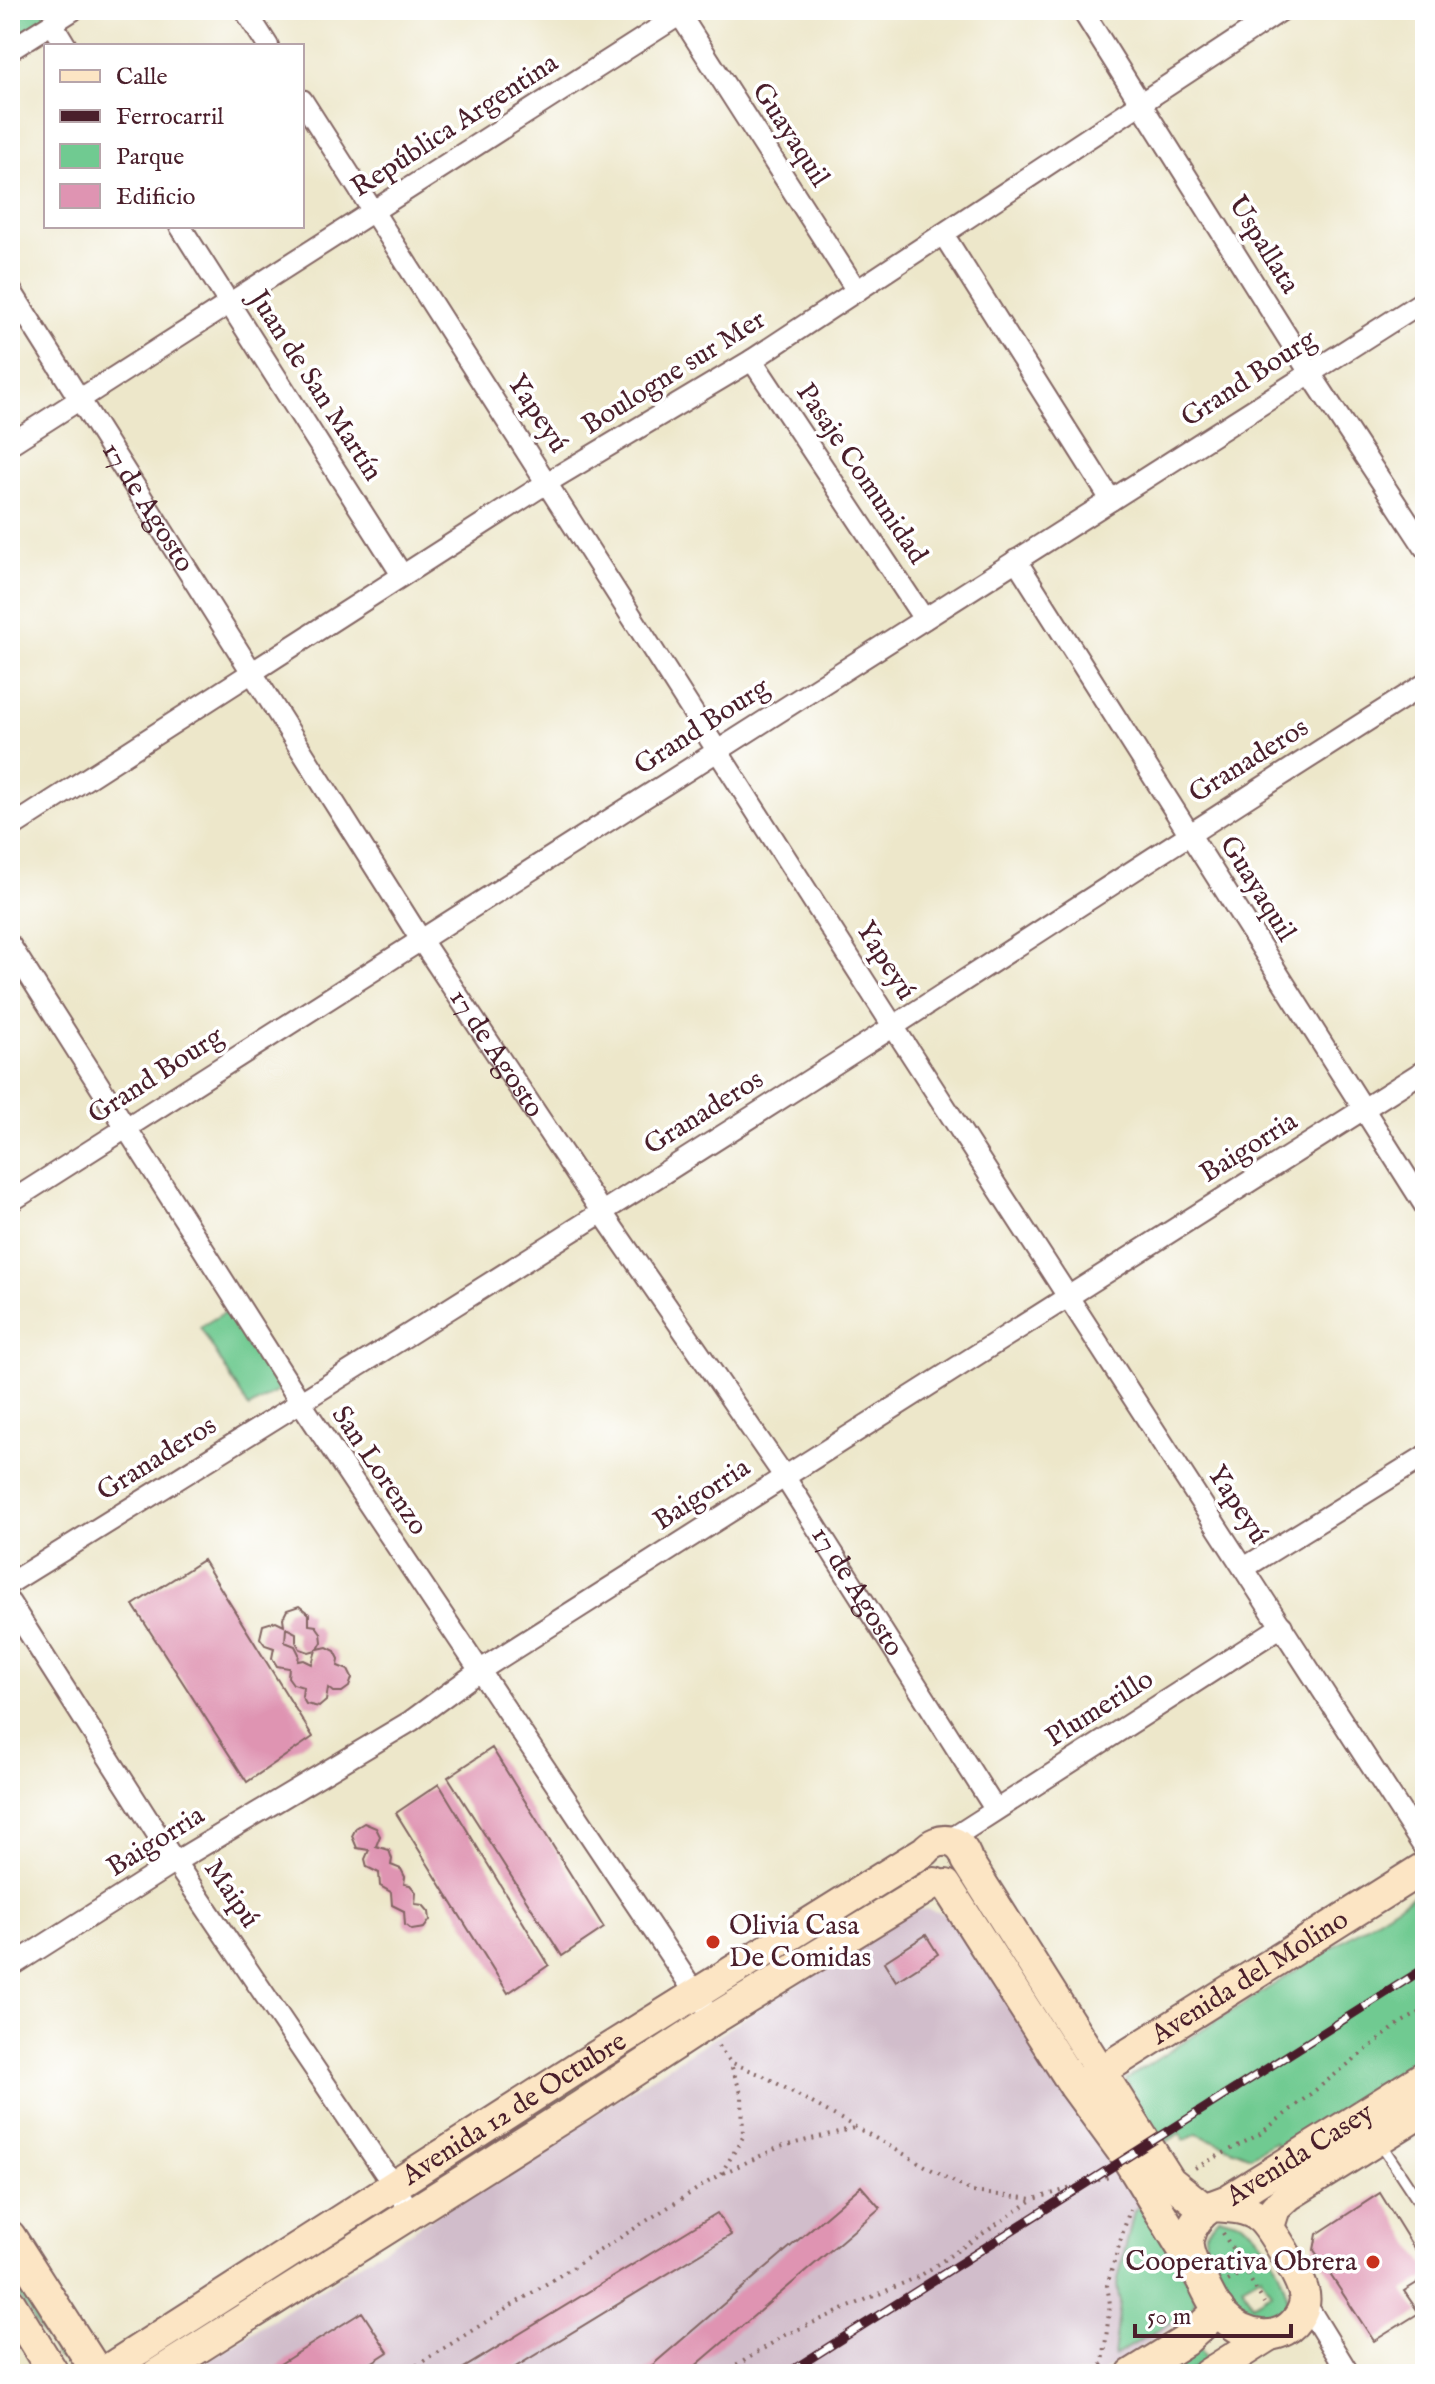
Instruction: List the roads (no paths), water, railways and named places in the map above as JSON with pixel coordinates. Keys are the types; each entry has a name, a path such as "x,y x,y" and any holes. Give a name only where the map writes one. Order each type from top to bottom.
{"main road":[{"name":"Avenida 12 de Octubre","path":"94,2371 395,2186 704,2013 940,1884 957,1882 962,1877 947,1850 704,2013 412,2213 157,2374"},
{"path":"947,1850 1088,2079 1134,2169 1223,2316 1253,2336 1268,2336"},
{"name":"Avenida del Molino","path":"1088,2079 1425,1867"},
{"path":"940,1884 1170,2181 1209,2208 1235,2207 1258,2215 1275,2238 1303,2288 1306,2304 1298,2318 1281,2332 1268,2336 1208,2374"},
{"name":"Avenida Casey","path":"1209,2208 1228,2200 1425,2076"},
{"name":"Avenida Casey","path":"1275,2238 1275,2208 1289,2195 1425,2110"},
{"path":"1132,2374 1185,2341 1208,2291 1187,2243 1193,2222 1209,2208"},
{"path":"10,2236 94,2371"},
{"path":"10,2303 54,2374"}],"street":[{"path":"10,50 73,10"},
{"path":"245,10 267,44"},
{"name":"Uspallata","path":"1082,10 1310,373 1425,548"},
{"name":"Boulogne sur Mer","path":"10,828 548,482 752,360 1282,10"},
{"name":"República Argentina","path":"10,444 681,12"},
{"name":"Guayaquil","path":"681,12 857,291"},
{"path":"52,23 65,44"},
{"name":"Yapeyú","path":"304,103 893,1026 1425,1849"},
{"name":"Juan de San Martín","path":"181,228 402,575"},
{"path":"943,234 1111,500"},
{"name":"17 de Agosto","path":"10,289 421,940 601,1211 784,1476 995,1809"},
{"name":"Grand Bourg","path":"10,1202 1425,300"},
{"name":"Pasaje Comunidad","path":"752,360 924,619"},
{"name":"Guayaquil","path":"1016,560 1425,1206"},
{"name":"Granaderos","path":"10,1583 301,1403 1425,684"},
{"name":"San Lorenzo","path":"10,945 301,1403 704,2013"},
{"name":"Baigorria","path":"10,1967 175,1862 411,1721 479,1671 1425,1070"},
{"path":"1244,1568 1425,1456"},
{"name":"Maipú","path":"10,1603 175,1862 412,2213"},
{"name":"Plumerillo","path":"947,1850 995,1809 1282,1626"},
{"path":"1306,2304 1349,2374"}],"lane":[{"path":"1378,2140 1425,2211"}],"railway":[{"path":"786,2374 1425,1968"}],"place":[{"name":"Olivia Casa De Comidas","path":"713,1942"},
{"name":"Cooperativa Obrera","path":"1373,2262"}]}
